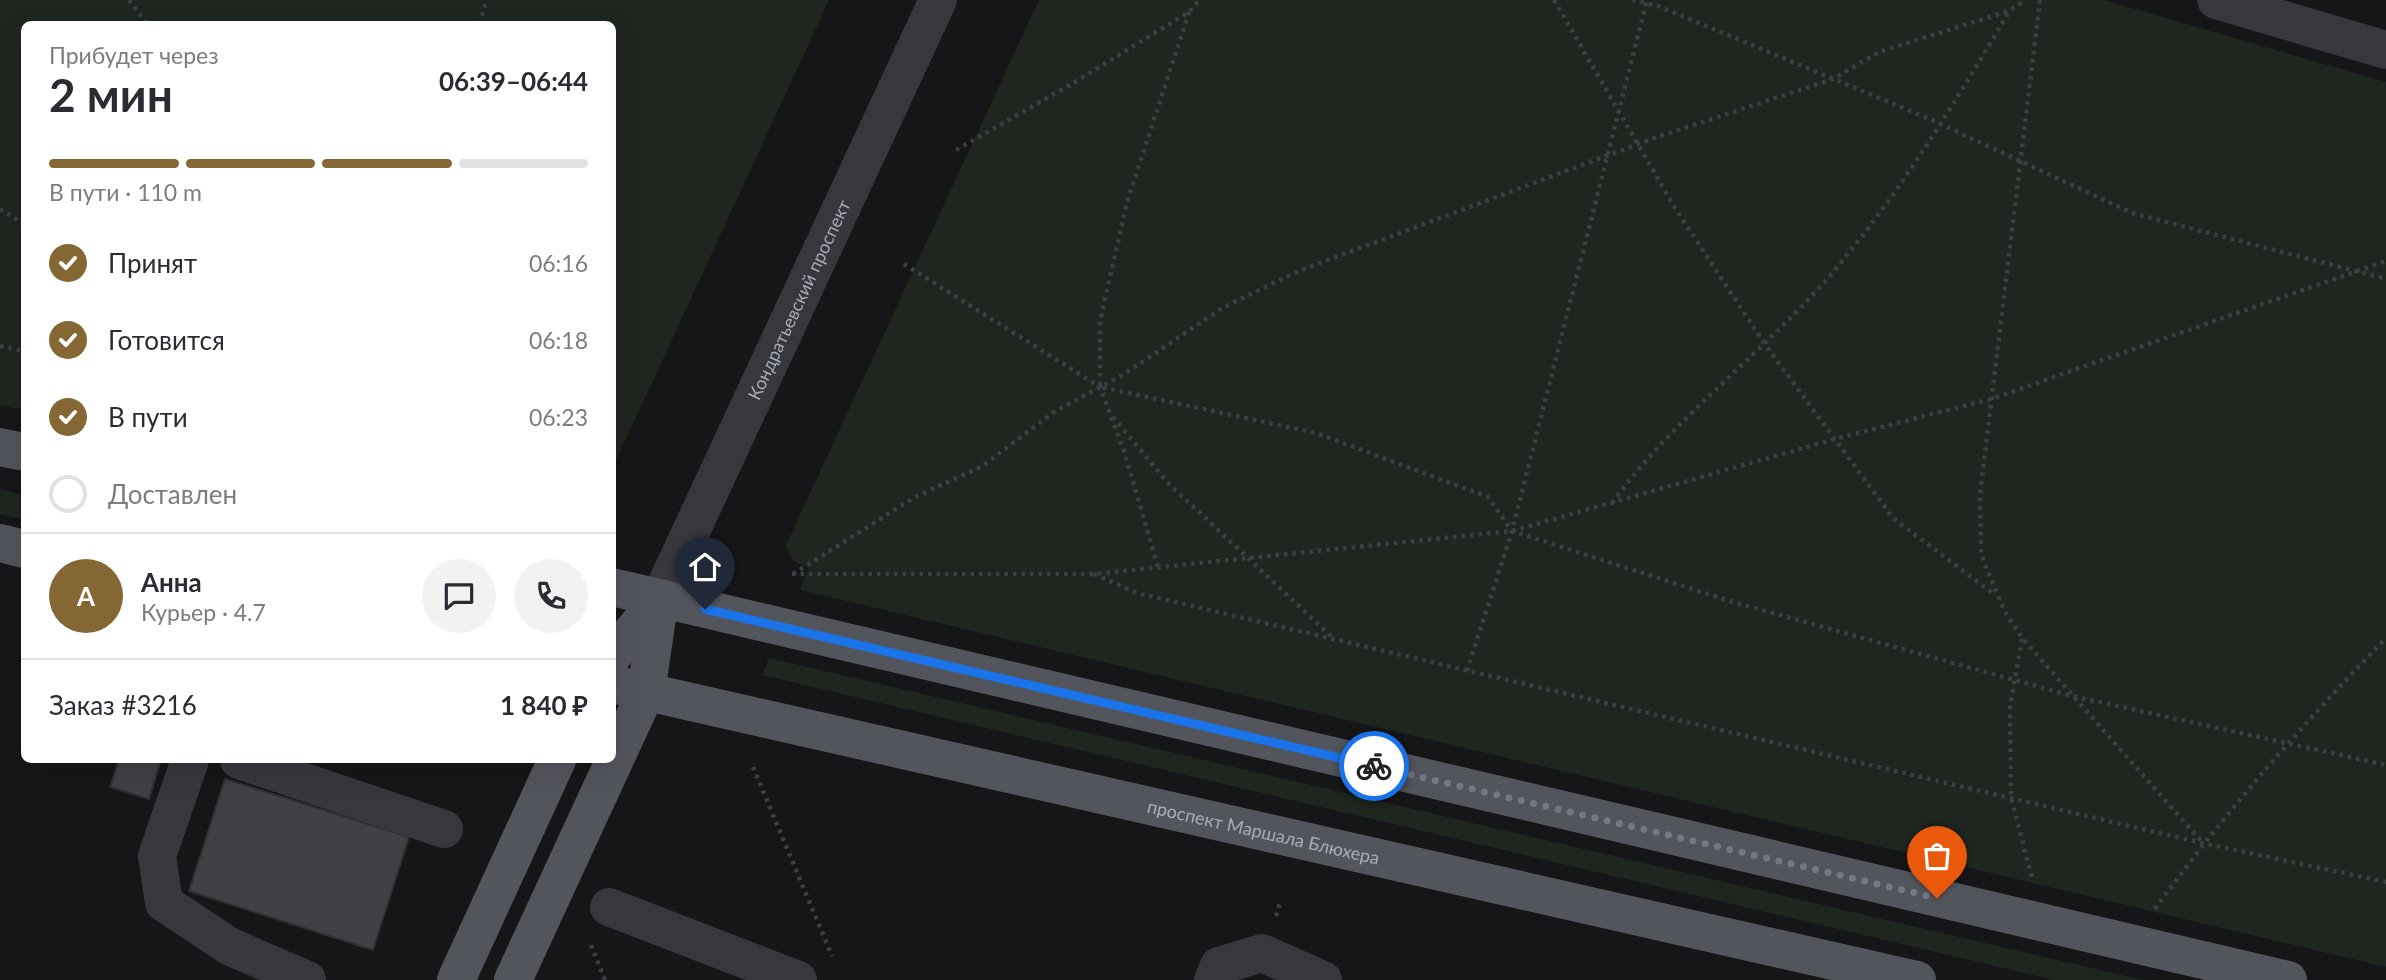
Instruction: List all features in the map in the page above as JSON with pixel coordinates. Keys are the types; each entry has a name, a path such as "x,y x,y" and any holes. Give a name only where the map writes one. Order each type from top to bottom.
{"main road":[{"path":"0,447 21,451"},
{"path":"0,543 21,548"},
{"path":"616,588 2288,980"},
{"name":"Кондратьевский проспект","path":"616,651 660,598"},
{"name":"Кондратьевский проспект","path":"616,721 660,598"},
{"name":"проспект Маршала Блюхера","path":"629,688 1917,980"},
{"path":"456,980 556,763"},
{"name":"Кондратьевский проспект","path":"513,980 599,763"}],"street":[{"name":"Кондратьевский проспект","path":"660,598 938,0"},
{"path":"2216,0 2386,50"},
{"path":"189,763 157,856 164,903 229,946 307,980"},
{"path":"248,763 444,829"},
{"path":"609,907 799,980"},
{"path":"1213,980 1219,966 1262,953 1323,980"}],"path":[{"path":"129,0 145,21"},
{"path":"481,21 486,0"},
{"path":"957,150 1076,82 1189,12 1199,0"},
{"path":"1554,0 1675,208 1763,343 1893,518 1997,596"},
{"path":"1632,0 1646,2 1833,79 2133,213 2386,279"},
{"path":"2025,0 2009,11 1879,52 1833,79 1639,144 1301,270 1224,307 1100,387 1054,412 981,467 915,497 792,575 1093,574 1512,531 1835,439 1991,399 2386,261"},
{"path":"2040,0 1980,494 1981,555 1997,596 2022,638 2202,843"},
{"path":"1468,671 1512,531 1646,2"},
{"path":"1612,503 1677,428 1833,273 1941,125 2009,11"},
{"path":"1158,567 1100,387 1100,321 1127,202 1189,12"},
{"path":"0,209 21,222"},
{"path":"904,264 1100,387 1316,433 1488,497 1512,531 1733,602 2073,696 2386,765"},
{"path":"0,345 21,350"},
{"path":"1110,414 1167,482 1334,639"},
{"path":"1093,574 1137,593 2202,843 2386,882"},
{"path":"2022,638 2010,707 2011,798 2044,923"},
{"path":"2131,943 2202,843 2285,744 2386,638"},
{"path":"753,767 837,967"},
{"path":"591,945 604,980"}],"shaded area":[{"path":"0,0 829,0 616,461 616,21 21,21 21,409 0,405"},
{"path":"1039,0 2104,0 2386,82 2386,967 800,590 808,568 792,560 786,545"},
{"path":"0,489 21,494 21,519 0,514"},
{"path":"769,658 2143,980 2054,980 762,675"}],"building":[{"path":"118,763 160,763 149,799 110,787"},
{"path":"225,779 409,837 373,950 189,891"}],"way so far":[{"path":"1374,766 1937,898"}],"route":[{"path":"705,609 1374,766"}]}
